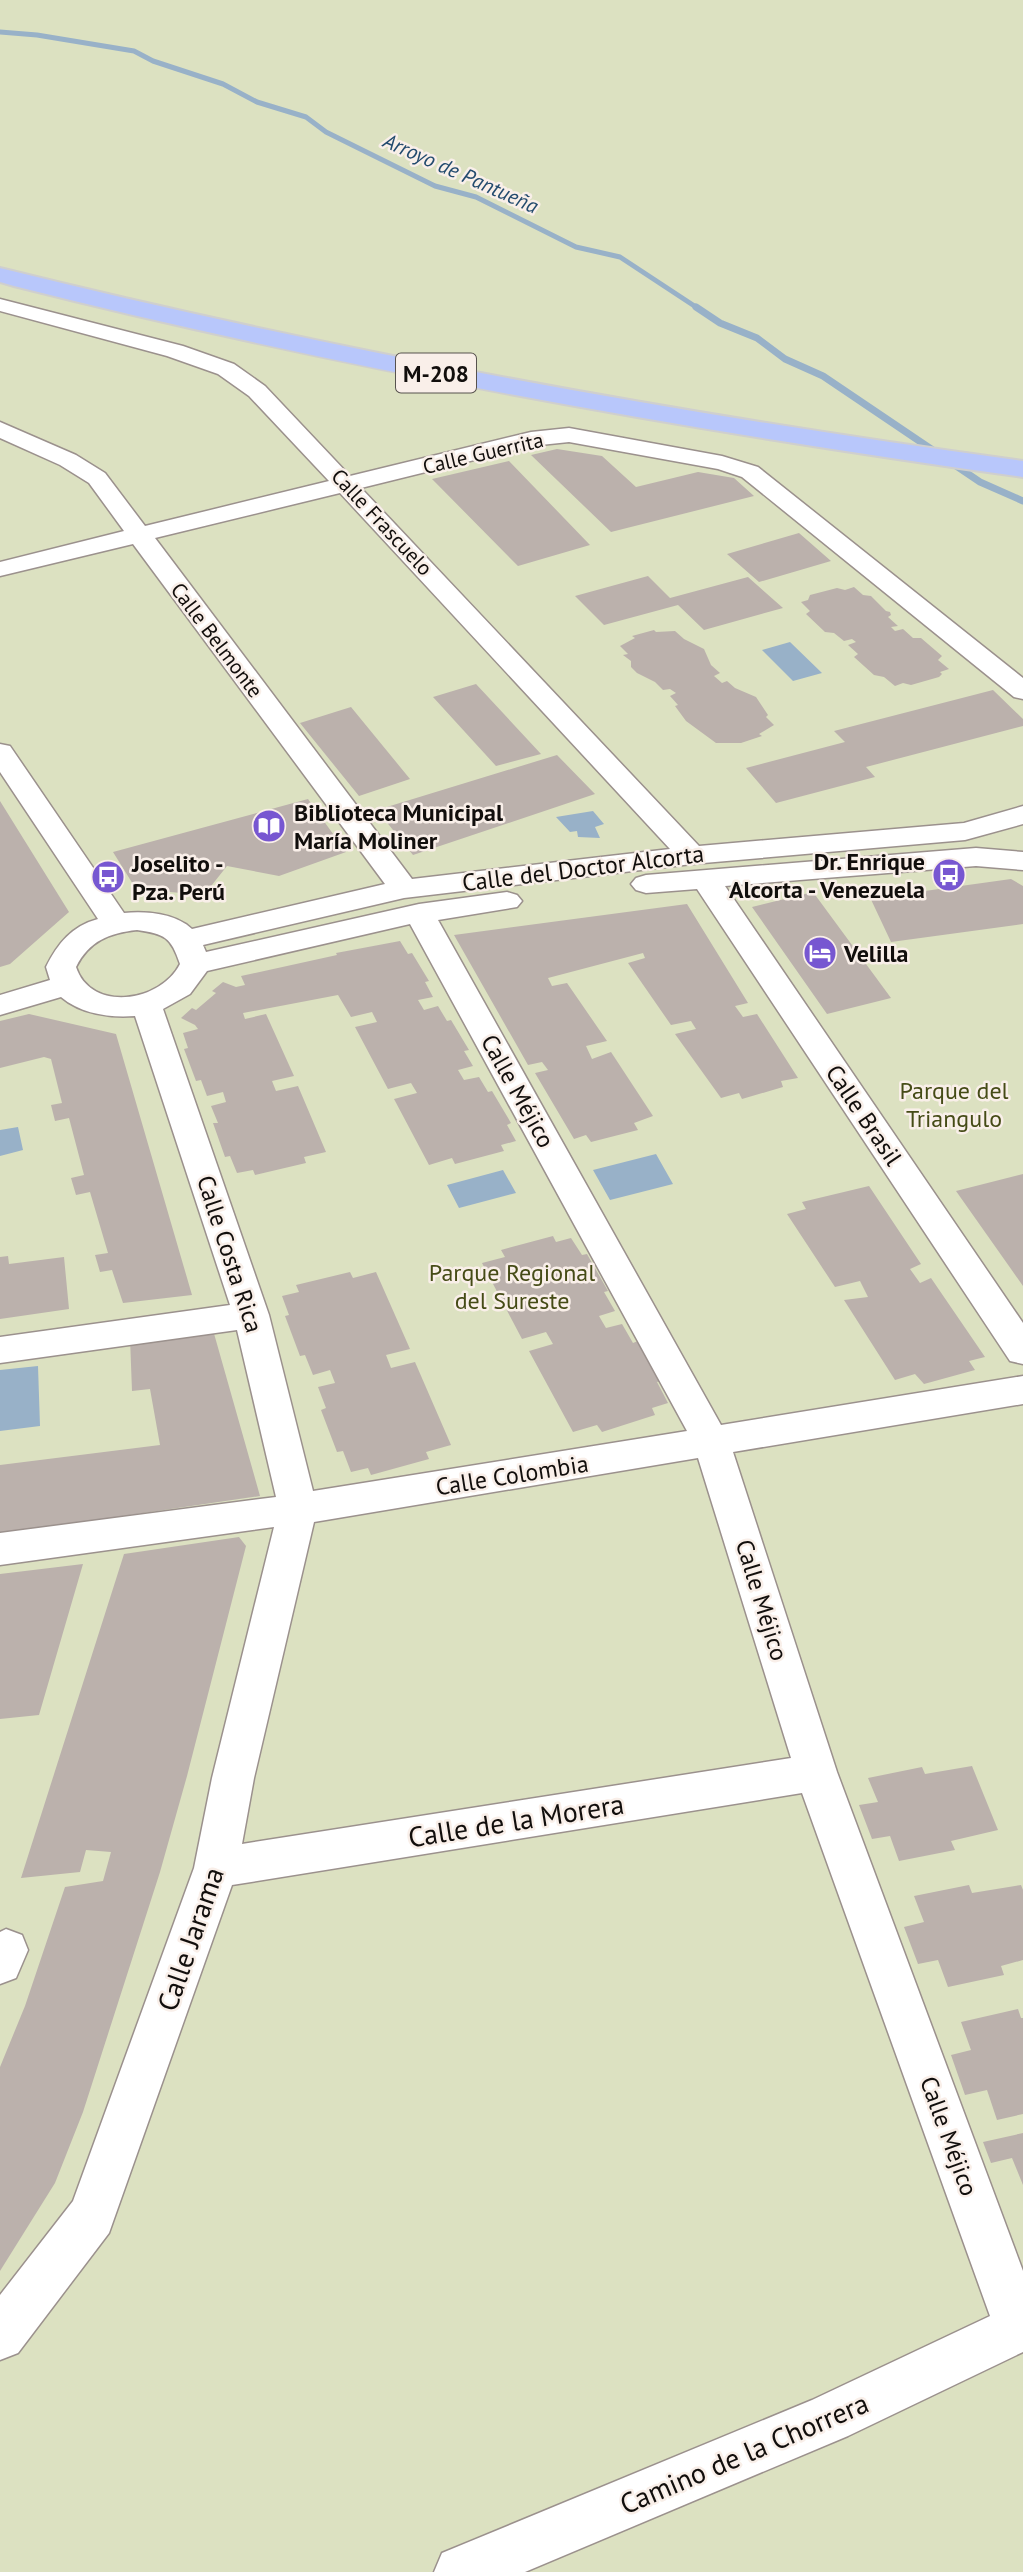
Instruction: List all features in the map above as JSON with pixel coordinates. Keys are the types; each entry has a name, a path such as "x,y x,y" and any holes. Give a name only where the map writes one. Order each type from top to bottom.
{"main road":[{"name":"M-208","path":"0,275 317,350 679,418 1023,469"}],"street":[{"name":"Calle Frascuelo","path":"0,305 175,351 226,369 257,391 348,485 698,867"},
{"name":"Calle Belmonte","path":"0,429 68,460 97,478 412,901"},
{"name":"Calle Guerrita","path":"0,569 531,439 569,435 722,463 750,472 1023,691"},
{"path":"0,752 8,780 116,923"},
{"name":"Calle del Doctor Alcorta","path":"191,952 412,901 698,867 965,831 1023,815"},
{"name":"Calle del Doctor Alcorta","path":"698,867 976,858 1023,861"},
{"name":"Calle Brasil","path":"698,867 1023,1351"},
{"name":"Calle Méjico","path":"412,901 712,1443 816,1772 1021,2327"},
{"path":"116,923 157,923 175,929 191,952 187,981 170,994 146,1003 122,1006 99,1004 80,997 67,985 61,967 69,948 89,932 116,923"},
{"path":"0,1005 67,985"},
{"name":"Calle Costa Rica","path":"146,1003 251,1315 298,1509"},
{"path":"0,1350 251,1315"},
{"name":"Calle Colombia","path":"0,1549 298,1509 1023,1390"},
{"name":"Calle Jarama","path":"0,2335 92,2216 216,1868 233,1778 298,1509"},
{"name":"Calle de la Morera","path":"216,1868 816,1772"},
{"name":"Camino de la Chorrera","path":"461,2572 830,2418 1021,2327"}],"green space":[{"name":"Parque Regional del Sureste","path":"0,0 1023,0 1023,2572 0,2572"}],"water":[{"path":"790,642 822,673 793,681 762,650"},
{"path":"593,811 604,824 595,827 600,838 578,837 577,831 570,832 556,817"},
{"path":"18,1127 23,1150 0,1156 0,1130"},
{"path":"656,1154 673,1184 610,1200 593,1170"},
{"path":"503,1170 516,1193 459,1208 447,1185"},
{"path":"38,1366 40,1426 0,1431 0,1370"}],"building":[{"path":"557,449 602,456 636,487 698,472 734,478 754,496 611,532 531,455"},
{"path":"509,461 590,545 518,566 432,479"},
{"path":"799,533 831,561 759,582 727,554"},
{"path":"648,576 670,598 748,577 783,608 704,630 678,605 604,625 575,596"},
{"path":"854,587 863,595 871,596 890,612 888,617 898,626 891,627 895,631 903,629 913,638 921,638 942,656 938,660 949,669 940,672 942,674 939,677 911,685 903,683 895,686 884,677 874,675 854,657 858,654 848,645 856,642 852,639 844,641 834,633 825,632 806,614 810,611 801,602 808,600 810,595"},
{"path":"654,630 675,631 704,649 711,665 720,673 714,676 722,683 727,681 735,688 756,697 768,715 766,717 774,725 759,734 762,736 741,743 716,743 686,721 670,696 676,693 670,689 663,690 655,682 637,673 631,667 631,661 623,655 628,654 620,646 635,638 632,636"},
{"path":"476,684 541,754 496,766 433,697"},
{"path":"993,690 1023,719 1023,726 866,767 875,777 776,803 746,768 845,742 834,731"},
{"path":"351,707 410,779 359,796 300,723"},
{"path":"557,755 595,794 413,855 377,810"},
{"name":"Biblioteca Municipal María Moliner","path":"308,799 346,852 279,876 227,866 204,895 136,889 113,852"},
{"path":"0,801 69,912 10,964 0,967"},
{"path":"1011,879 1023,886 1023,924 891,942 867,891 890,889 896,895"},
{"name":"Velilla","path":"813,892 891,998 827,1014 752,907"},
{"path":"687,904 748,1003 735,1006 743,1017 757,1014 798,1078 781,1081 783,1087 742,1099 739,1093 721,1098 675,1034 696,1029 691,1021 671,1025 628,963 645,958 643,953 548,978 552,986 567,983 607,1041 586,1046 592,1059 611,1052 653,1116 634,1123 638,1130 591,1142 586,1135 574,1139 535,1073 548,1070 542,1062 528,1065 454,935"},
{"path":"400,941 408,954 412,953 429,981 425,982 433,997 418,1000 424,1010 438,1006 447,1021 451,1020 469,1050 464,1051 473,1066 458,1070 464,1080 479,1077 488,1092 492,1091 511,1123 507,1125 516,1141 501,1145 504,1151 455,1164 452,1158 429,1165 394,1099 417,1093 411,1083 388,1089 355,1027 377,1022 372,1012 351,1017 338,995 243,1013 245,1019 266,1014 294,1076 272,1081 276,1091 298,1086 326,1152 304,1157 306,1163 255,1175 253,1170 237,1173 230,1156 225,1157 213,1123 218,1123 211,1106 226,1102 223,1092 207,1096 201,1080 196,1081 184,1049 188,1048 183,1033 198,1029 181,1018 192,1008 196,1010 216,993 212,991 223,982 236,987 245,985 241,976"},
{"path":"29,1014 116,1034 192,1295 123,1303 112,1270 100,1272 95,1255 108,1253 90,1192 76,1195 71,1178 84,1175 69,1118 55,1121 51,1105 62,1103 51,1059 44,1057 0,1068 0,1021"},
{"path":"1023,1174 1023,1286 956,1191"},
{"path":"869,1186 921,1264 910,1269 920,1283 931,1278 985,1357 969,1361 975,1370 924,1384 915,1374 895,1380 844,1300 868,1297 860,1281 835,1287 787,1214 806,1209 802,1202"},
{"path":"553,1236 556,1242 571,1238 582,1255 587,1254 608,1291 604,1292 615,1311 599,1316 606,1328 622,1324 633,1343 638,1341 661,1381 657,1382 668,1403 652,1408 655,1415 602,1432 597,1425 573,1432 529,1351 553,1344 546,1332 522,1339 482,1263 505,1257 501,1250"},
{"path":"8,1256 9,1264 64,1257 69,1309 0,1319 0,1257"},
{"path":"350,1272 353,1278 376,1272 410,1349 386,1355 391,1368 415,1362 451,1445 426,1452 429,1459 371,1475 368,1468 351,1472 343,1451 337,1452 321,1410 326,1408 318,1387 335,1383 330,1370 313,1375 305,1355 300,1356 285,1316 289,1315 282,1296 299,1292 296,1285"},
{"path":"213,1330 260,1496 0,1534 0,1465 160,1445 150,1389 132,1391 130,1338"},
{"path":"239,1537 246,1546 187,1776 160,1872 83,2112 55,2183 0,2271 0,2067 25,2006 65,1887 103,1881 111,1852 86,1850 80,1872 21,1878 124,1554"},
{"path":"83,1564 39,1715 0,1719 0,1574"},
{"path":"972,1766 998,1830 951,1841 955,1850 899,1861 890,1836 872,1839 859,1805 878,1802 868,1778 922,1767 925,1774"},
{"path":"969,1885 972,1893 1021,1885 1023,1960 1001,1966 1004,1975 948,1987 938,1960 918,1964 904,1927 924,1922 914,1896"},
{"path":"1018,2009 1023,2018 1023,2114 997,2120 987,2090 965,2095 951,2055 971,2050 961,2022"},
{"path":"1023,2133 1023,2185 1012,2158 991,2163 983,2142"}],"waterway":[{"name":"Arroyo de Pantueña","path":"0,32 37,35 134,51 153,61 223,84 257,102 306,117 326,132 435,186 476,197 576,247 620,257 699,309"},
{"name":"Arroyo de Pantueña","path":"699,309 720,323 757,338 785,359 823,376 980,482 1023,501"}],"place":[{"name":"Biblioteca Municipal María Moliner","path":"269,826"},
{"name":"Dr. Enrique Alcorta - Venezuela","path":"949,875"},
{"name":"Joselito - Pza. Perú","path":"108,877"},
{"name":"Velilla","path":"820,953"}],"park label":[{"name":"Parque del Triangulo","path":"954,1104"}]}
